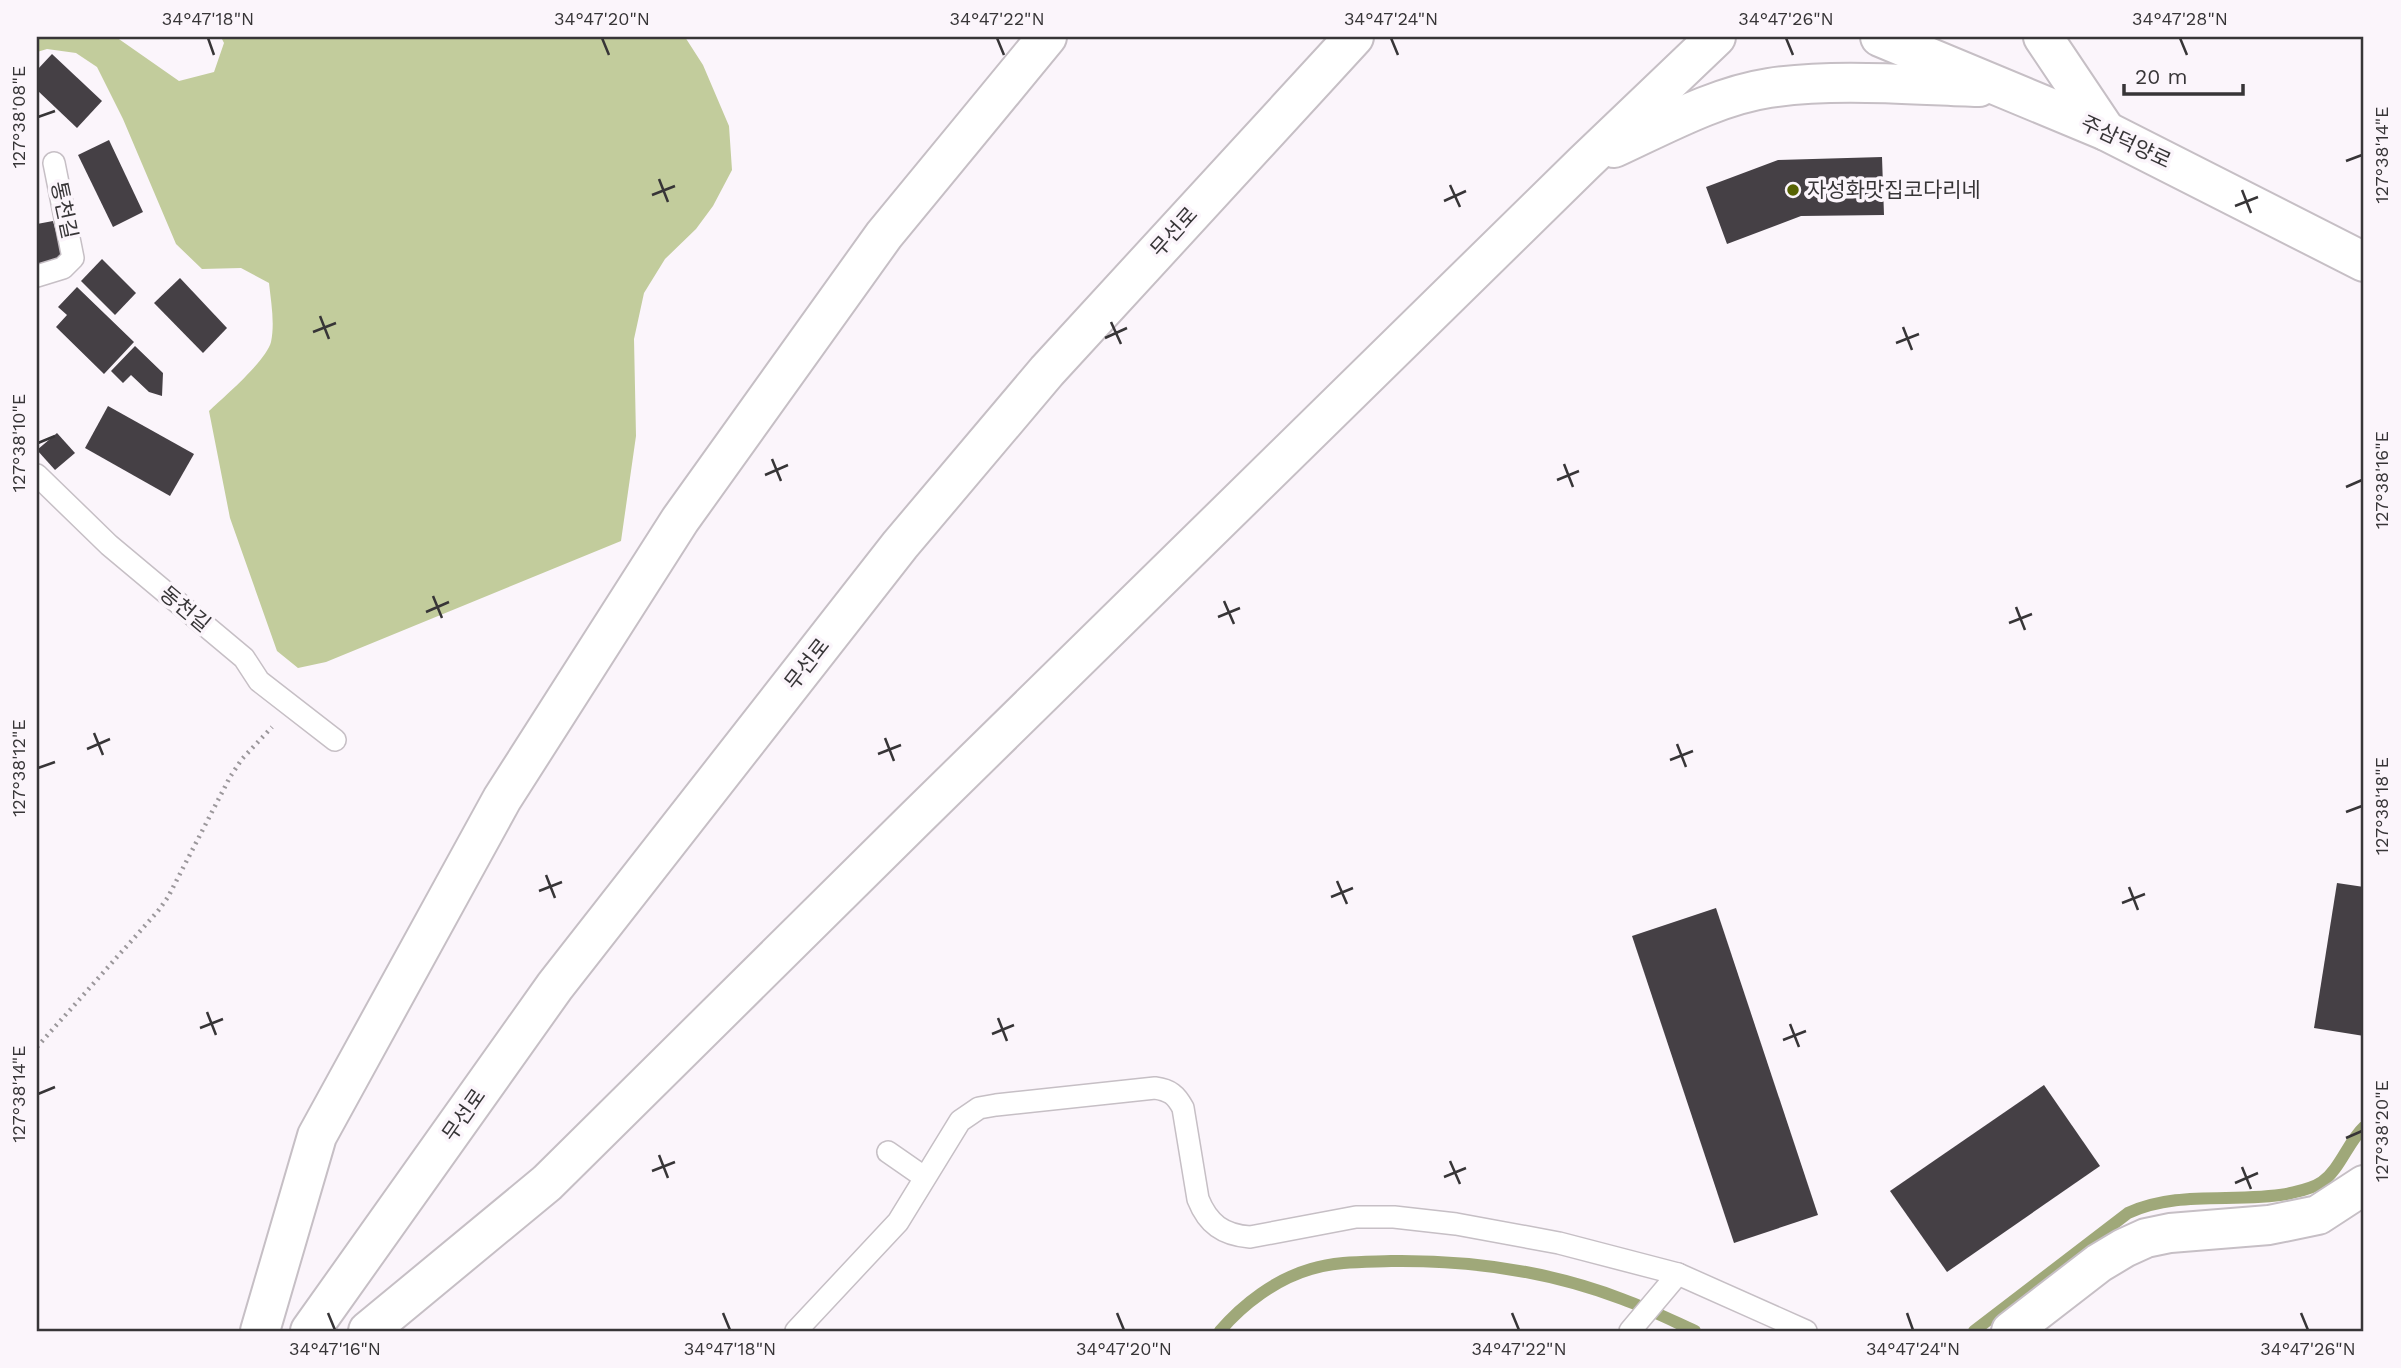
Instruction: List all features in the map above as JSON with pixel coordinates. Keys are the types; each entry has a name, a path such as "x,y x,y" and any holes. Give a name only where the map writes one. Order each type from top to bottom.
{"street":[{"path":"260,1331 317,1136 502,799 680,520 884,235 1047,37"},
{"name":"무선로","path":"310,1331 555,986 900,545 1047,371 1354,37"},
{"path":"368,1331 547,1183 906,827 1716,37"},
{"name":"주삼덕양로","path":"1881,37 2106,131 2364,262"},
{"path":"2043,37 2106,131"},
{"path":"1584,163 1672,121 1716,103 1767,88 1809,85 2002,88"},
{"path":"2011,1331 2099,1263 2146,1238 2170,1233 2269,1225 2318,1215 2364,1185"}],"lane":[{"name":"통천길","path":"37,276 63,268 73,258 54,163"},
{"name":"동천길","path":"37,475 109,545 244,658 259,681 335,740"},
{"path":"796,1331 898,1222 924,1177 967,1114 979,1108 1155,1088 1167,1090 1177,1097 1183,1108 1198,1199 1202,1208 1214,1226 1235,1236 1250,1237 1356,1217 1394,1217 1455,1223 1559,1243 1672,1281 1806,1331"},
{"path":"888,1152 924,1177"},
{"path":"1630,1331 1672,1281"}],"path":[{"path":"37,1047 158,911 168,897 230,777 242,759 292,706"}],"green space":[{"path":"37,37 116,37 179,81 214,72 224,43 221,37 685,37 703,65 729,126 732,170 713,206 696,229 665,259 644,293 634,339 636,436 621,541 326,662 298,668 277,651 230,518 209,411 244,378 268,350 273,327 269,283 241,268 202,269 176,244 123,119 97,67 76,53 47,49 37,52"}],"building":[{"path":"52,54 102,101 77,128 37,90 37,70"},
{"path":"109,140 143,212 113,227 78,155"},
{"path":"1882,157 1884,215 1801,216 1727,244 1706,187 1778,160"},
{"path":"53,221 63,258 37,267 37,224"},
{"path":"102,259 136,293 115,315 81,281"},
{"path":"180,278 227,328 203,353 154,303"},
{"path":"77,287 134,342 104,374 56,327 67,315 58,307"},
{"path":"135,346 163,373 162,396 149,392 131,375 123,383 111,371"},
{"path":"108,406 194,454 170,496 85,448"},
{"path":"57,433 75,453 55,470 37,450"},
{"path":"2337,883 2364,887 2364,1036 2314,1028"},
{"path":"1716,908 1818,1215 1734,1243 1632,936"},
{"path":"2044,1085 2100,1166 1947,1272 1890,1191"}],"waterway":[{"path":"1974,1331 2128,1213 2147,1206 2186,1199 2267,1196 2310,1188 2328,1177 2364,1127"},
{"path":"1220,1331 1239,1311 1261,1294 1298,1273 1351,1262 1391,1261 1479,1265 1537,1274 1622,1299 1695,1331"}],"place":[{"name":"자성화맛집코다리네","path":"1793,190"}]}
